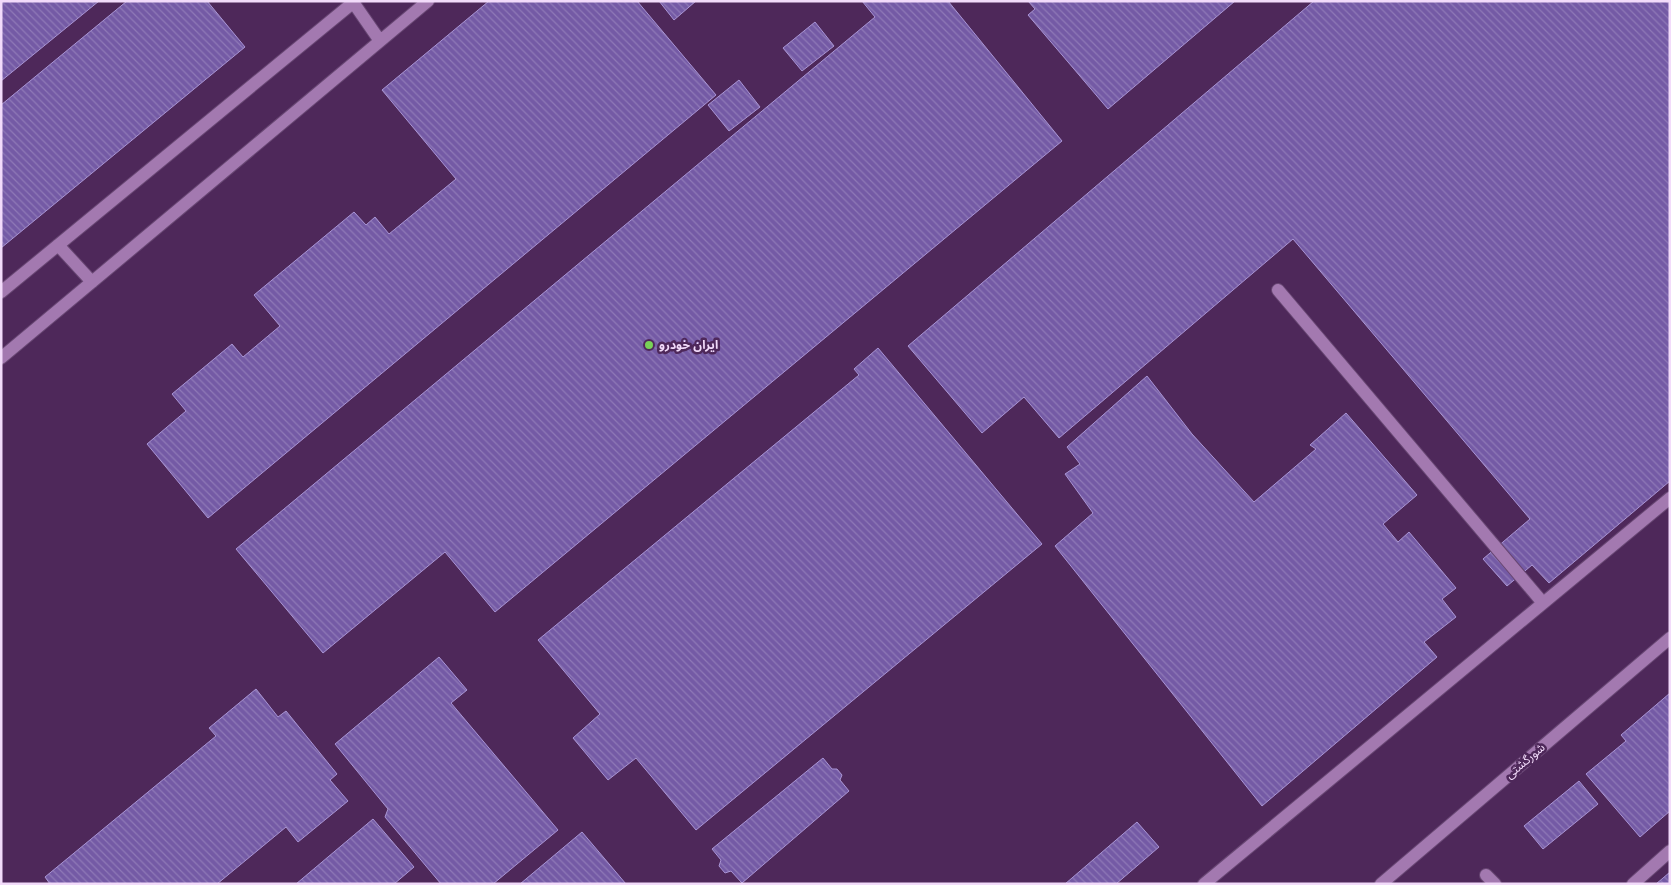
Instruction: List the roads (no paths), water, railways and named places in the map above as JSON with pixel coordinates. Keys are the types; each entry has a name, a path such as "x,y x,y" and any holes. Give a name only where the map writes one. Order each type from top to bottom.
{"lane":[{"path":"1,358 428,1"},
{"path":"1,292 354,2 380,41"},
{"path":"58,245 92,282"},
{"path":"1278,290 1543,603"},
{"path":"1204,884 1670,498"},
{"name":"شورگشتی","path":"1380,884 1670,638"},
{"path":"1633,884 1670,851"}],"place":[{"name":"ایران خودرو","path":"649,345"}]}
